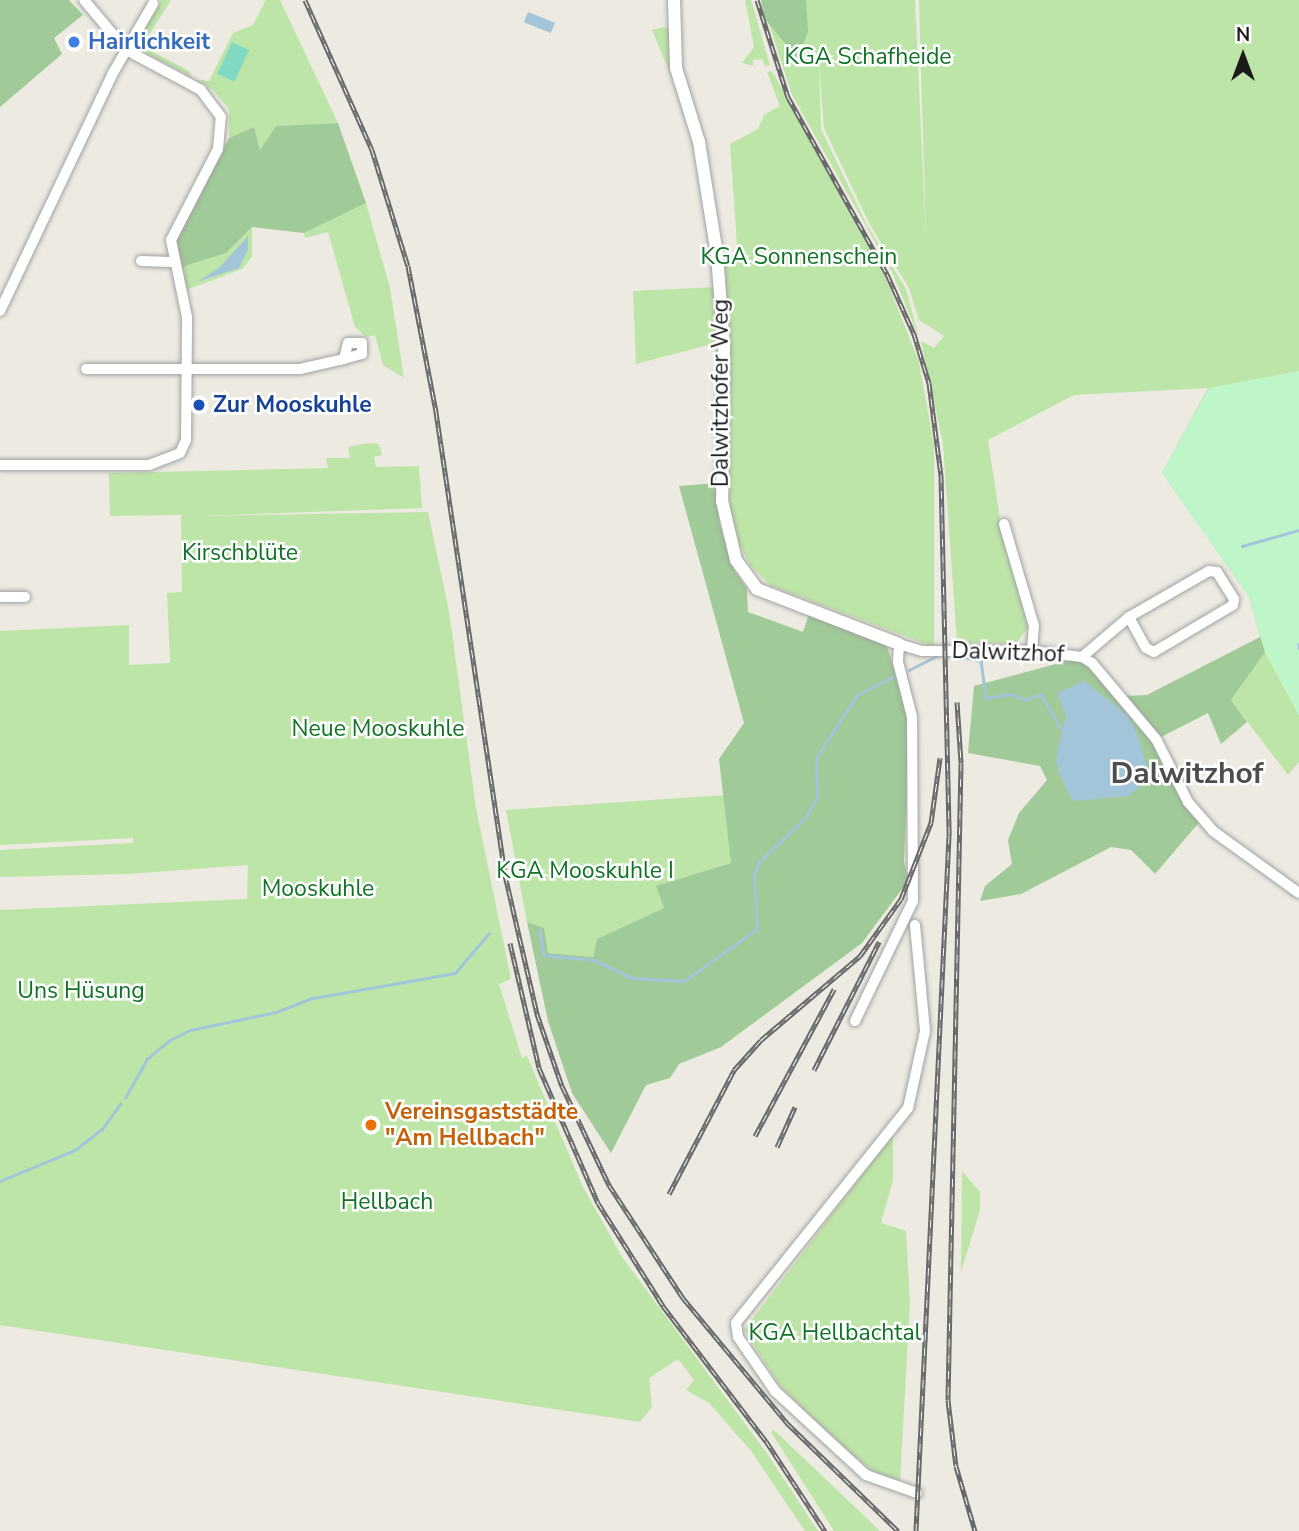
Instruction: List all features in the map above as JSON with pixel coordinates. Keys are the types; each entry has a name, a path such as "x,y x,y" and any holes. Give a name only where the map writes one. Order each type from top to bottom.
{"street":[{"path":"0,466 166,462 180,453 186,440 186,309 172,262 171,240 218,149 221,117 201,90 126,50 84,0"},
{"name":"Dalwitzhofer Weg","path":"674,0 676,68 699,142 717,256 724,346 722,501 736,560 757,589 899,644 935,651"},
{"path":"0,311 126,50 153,4"},
{"path":"141,261 172,262"},
{"path":"86,369 300,369 344,359"},
{"path":"1004,524 1034,626 1032,651"},
{"name":"Dalwitzhof","path":"1082,657 1129,617 1209,572 1217,572 1234,599 1233,606 1154,652 1146,648 1129,617"},
{"path":"0,597 25,597"},
{"path":"855,1021 913,901 912,717 898,662 899,644"},
{"name":"Dalwitzhof","path":"935,651 1032,651 1082,657 1131,704 1157,739 1188,802 1213,831 1299,893"},
{"path":"915,925 925,1031 908,1108 736,1323 738,1337 775,1391 866,1475 918,1493"}],"green space":[{"path":"0,0 69,0 83,15 54,38 62,54 0,107"},
{"path":"161,0 171,0 147,38 151,51 189,71 192,77 140,50 138,40"},
{"path":"266,0 280,0 338,123 276,126 260,150 254,127 229,138 229,109 213,90 197,80 209,81 233,33 253,25"},
{"path":"745,0 751,0 770,65 765,66 762,59 753,60 753,66 742,63 754,47"},
{"name":"KGA Schafheide","path":"761,0 915,0 926,239 919,0 1299,0 1299,762 1288,775 1231,700 1264,652 1249,597 1162,473 1208,388 1074,395 988,440 1001,525 1028,627 1016,644 957,643 943,444 921,341 934,348 944,336 919,320 909,288 869,223 824,128 819,64 821,129 867,225 906,289 919,338 892,272 792,95"},
{"path":"761,0 806,0 808,31 798,59 764,18"},
{"path":"664,27 671,30 673,80 652,30"},
{"path":"232,42 249,50 234,82 217,74"},
{"name":"KGA Sonnenschein","path":"772,71 885,276 919,362 934,446 934,647 771,586 750,565 739,543 730,507 729,319 724,259 738,259 730,144 758,129 764,115 780,106 767,72"},
{"path":"338,123 366,203 304,233 252,227 226,253 179,268 176,241 229,138 254,127 260,150 276,126"},
{"path":"366,203 390,288 404,378 383,365 375,335 366,337 355,327 328,232 305,238 304,233"},
{"path":"252,227 252,257 242,269 186,290 179,268 226,253"},
{"path":"716,287 720,342 636,364 633,291"},
{"path":"1299,371 1299,716 1265,652 1249,597 1162,473 1209,388"},
{"path":"379,444 382,455 374,457 376,467 419,466 422,508 201,516 428,512 449,611 476,808 511,979 499,984 522,1058 527,1056 582,1185 622,1257 768,1455 818,1531 805,1531 751,1451 709,1403 686,1390 694,1380 678,1359 649,1378 652,1407 640,1422 0,1325 0,910 247,899 248,865 128,874 0,877 0,850 133,843 133,838 0,845 0,631 129,625 129,665 170,663 167,593 182,592 181,515 110,516 109,473 328,468 326,458 350,458 348,447"},
{"path":"717,483 719,521 734,570 747,589 748,612 803,632 809,614 883,641 888,649 910,723 904,861 908,881 862,943 721,1047 679,1064 670,1078 646,1085 611,1153 572,1093 548,1021 527,922 544,928 548,953 593,957 597,939 664,908 656,886 731,863 719,759 744,723 679,486"},
{"path":"1260,637 1265,652 1231,700 1247,722 1221,744 1208,713 1157,739 1202,819 1155,874 1131,850 1111,847 1021,894 980,901 985,886 1012,864 1008,840 1019,813 1047,780 1040,766 968,753 974,686 1082,657 1124,696 1147,695"},
{"name":"KGA Mooskuhle I","path":"725,795 731,863 657,886 664,908 597,939 593,957 547,953 544,928 527,922 506,810"},
{"name":"KGA Hellbachtal","path":"893,1134 893,1180 881,1223 906,1231 910,1303 900,1481 874,1472 838,1443 780,1386 744,1330"},
{"path":"962,1171 980,1192 980,1210 961,1272"},
{"path":"774,1430 880,1531 834,1531 771,1432"}],"water":[{"path":"528,12 555,23 551,33 524,22"},
{"path":"248,236 248,250 239,268 197,282 220,267"},
{"path":"1084,681 1128,715 1137,734 1147,767 1141,785 1129,796 1073,801 1060,775 1056,759 1066,716 1057,693"}],"waterway":[{"path":"1242,546 1299,530"},
{"name":"Hellbach","path":"909,670 937,656"},
{"name":"Hellbach","path":"961,656 981,661 986,698 1011,694 1026,700 1041,694 1061,729"},
{"name":"Hellbach","path":"540,930 544,955 594,960 632,978 684,981 757,929 754,875 759,862 806,817 817,797 816,758 857,695 895,676"},
{"name":"Hellbach","path":"1144,766 1157,783"},
{"name":"Hellbach","path":"125,1098 147,1059 170,1040 190,1030 276,1012 313,998 455,973 489,933"},
{"name":"Hellbach","path":"0,1181 75,1150 102,1129 120,1104"}],"railway":[{"path":"305,0 372,150 408,266 436,412 505,875 537,1014 562,1086 609,1185 683,1298 787,1423 898,1531"},
{"path":"757,0 788,97 887,274 914,334 929,383 941,475 949,836 916,1531"},
{"path":"957,702 961,763 948,1400 956,1466 975,1531"},
{"path":"669,1194 734,1070 761,1040 860,956 901,899 931,823 940,758"},
{"path":"814,1070 879,942"},
{"path":"510,943 539,1068 598,1203 663,1306 766,1441 825,1531"},
{"path":"755,1136 834,989"},
{"path":"777,1147 795,1107"}],"place":[{"name":"Hairlichkeit","path":"74,42"},
{"name":"Zur Mooskuhle","path":"199,405"},
{"name":"Vereinsgaststädte \"Am Hellbach\"","path":"371,1125"}],"district":[{"name":"Dalwitzhof","path":"1187,774"}],"park label":[{"name":"Kirschblüte","path":"240,553"},
{"name":"Neue Mooskuhle","path":"378,729"},
{"name":"Mooskuhle","path":"318,889"},
{"name":"Uns Hüsung","path":"81,991"}]}
